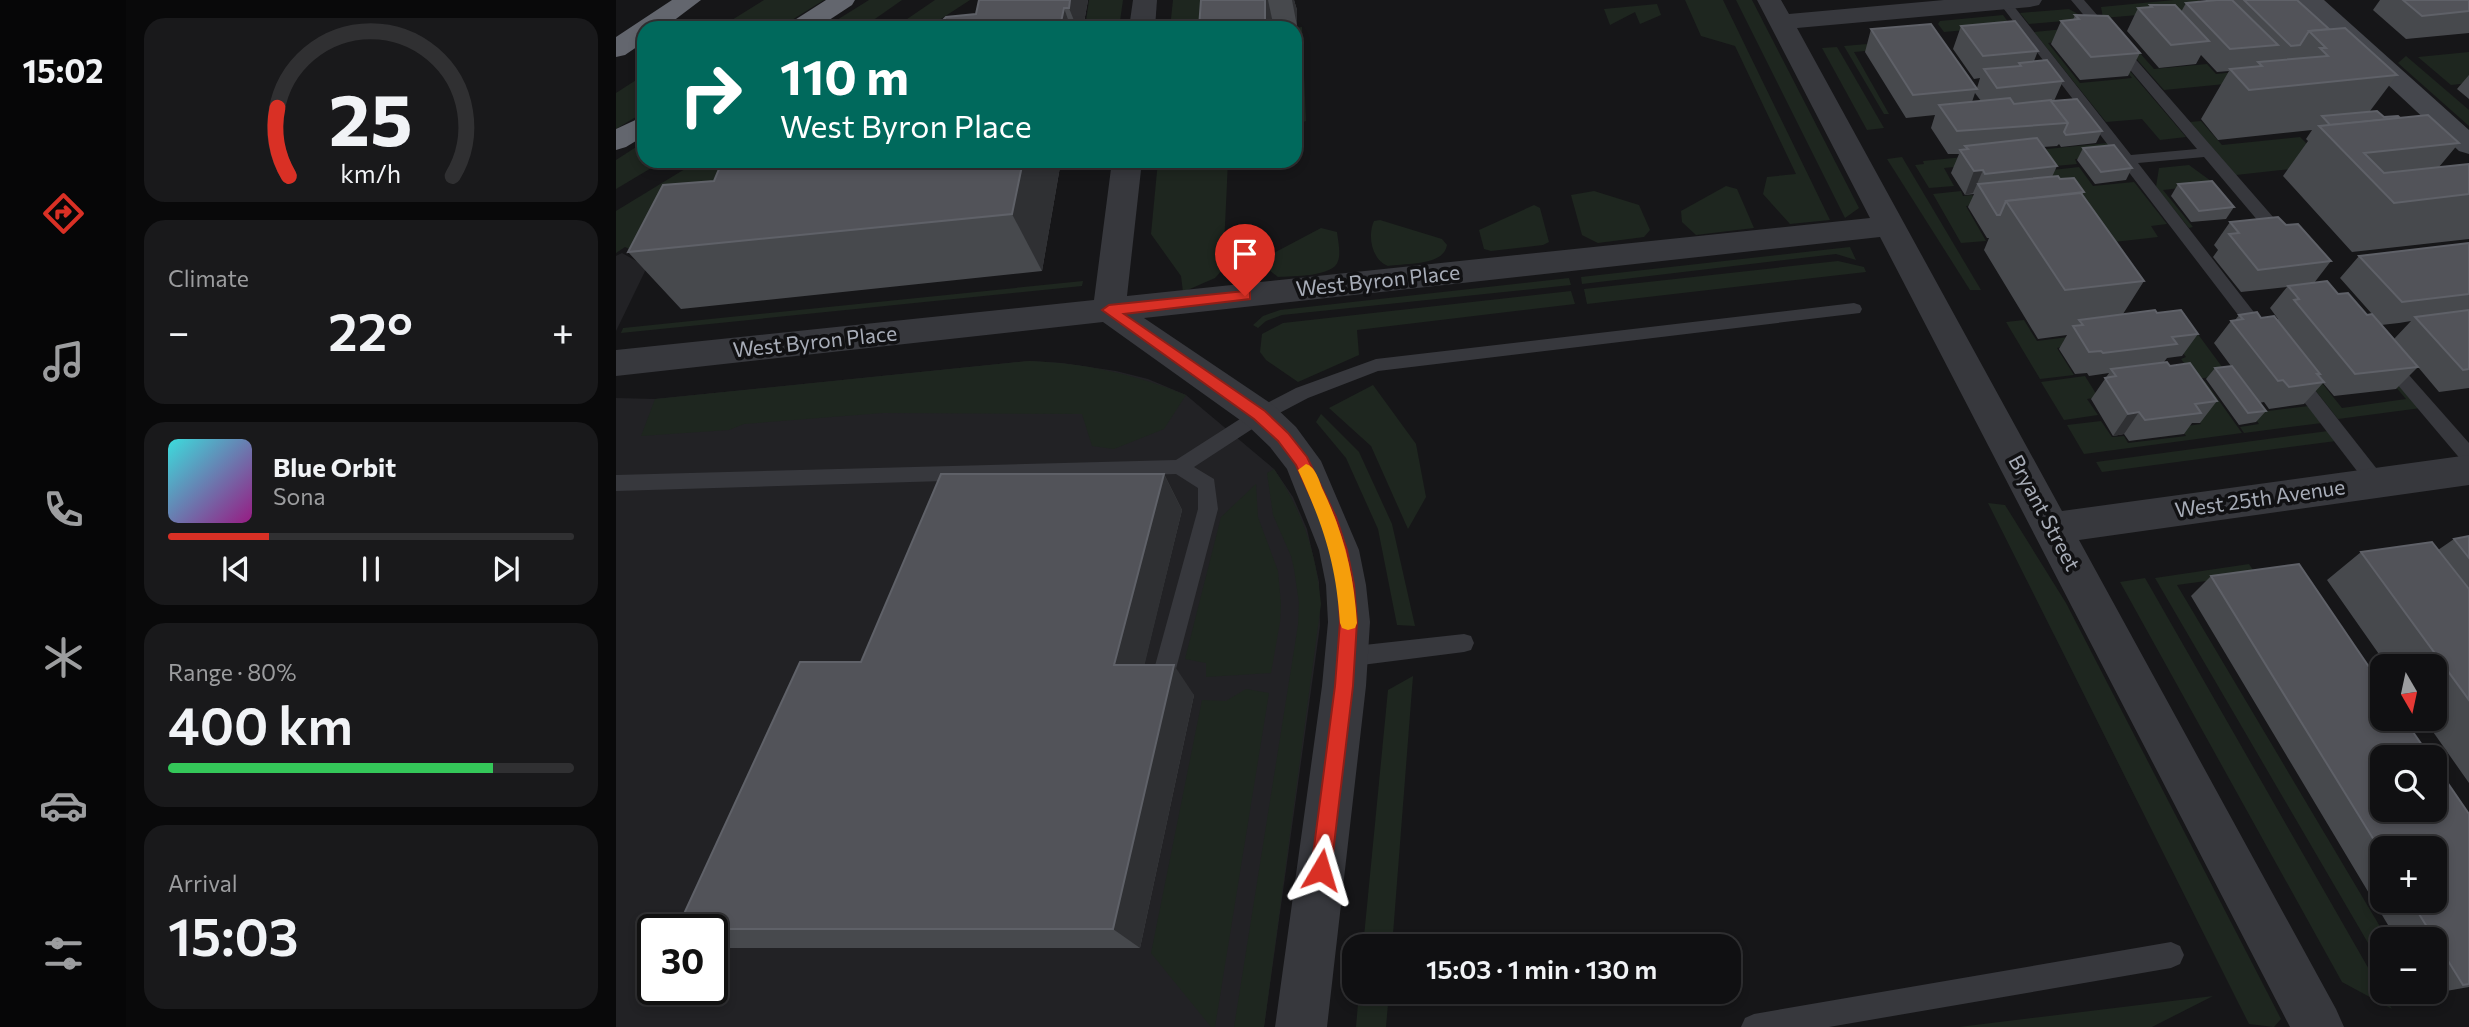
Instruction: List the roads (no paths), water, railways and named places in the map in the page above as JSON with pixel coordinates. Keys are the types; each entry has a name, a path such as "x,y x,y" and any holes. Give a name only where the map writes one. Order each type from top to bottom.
{"highway":[{"path":"658,21 689,0"},
{"path":"810,21 842,0"},
{"path":"616,49 637,35"},
{"path":"616,141 637,128"}],"street":[{"path":"1143,21 1145,0"},
{"path":"1774,11 2030,0"},
{"path":"2309,0 2469,145"},
{"name":"Bryant Street","path":"1774,11 2318,1027"},
{"path":"1126,168 1109,310 1260,415 1283,437 1302,461 1328,517 1339,550 1346,585 1349,622 1301,1027"},
{"name":"West Byron Place","path":"616,363 1890,226"},
{"name":"West 25th Avenue","path":"2052,528 2469,470"}],"lane":[{"path":"2077,0 2290,247"},
{"path":"2003,1 2269,343"},
{"path":"2127,160 2208,152"},
{"path":"616,483 1179,467 1260,415 1302,393 1376,365 1854,309"},
{"path":"2380,352 2469,456"},
{"path":"2285,364 2377,483"},
{"path":"1161,684 1208,509 1207,484 1179,467"},
{"path":"1346,657 1464,643"},
{"path":"1754,1027 2171,955"}]}
